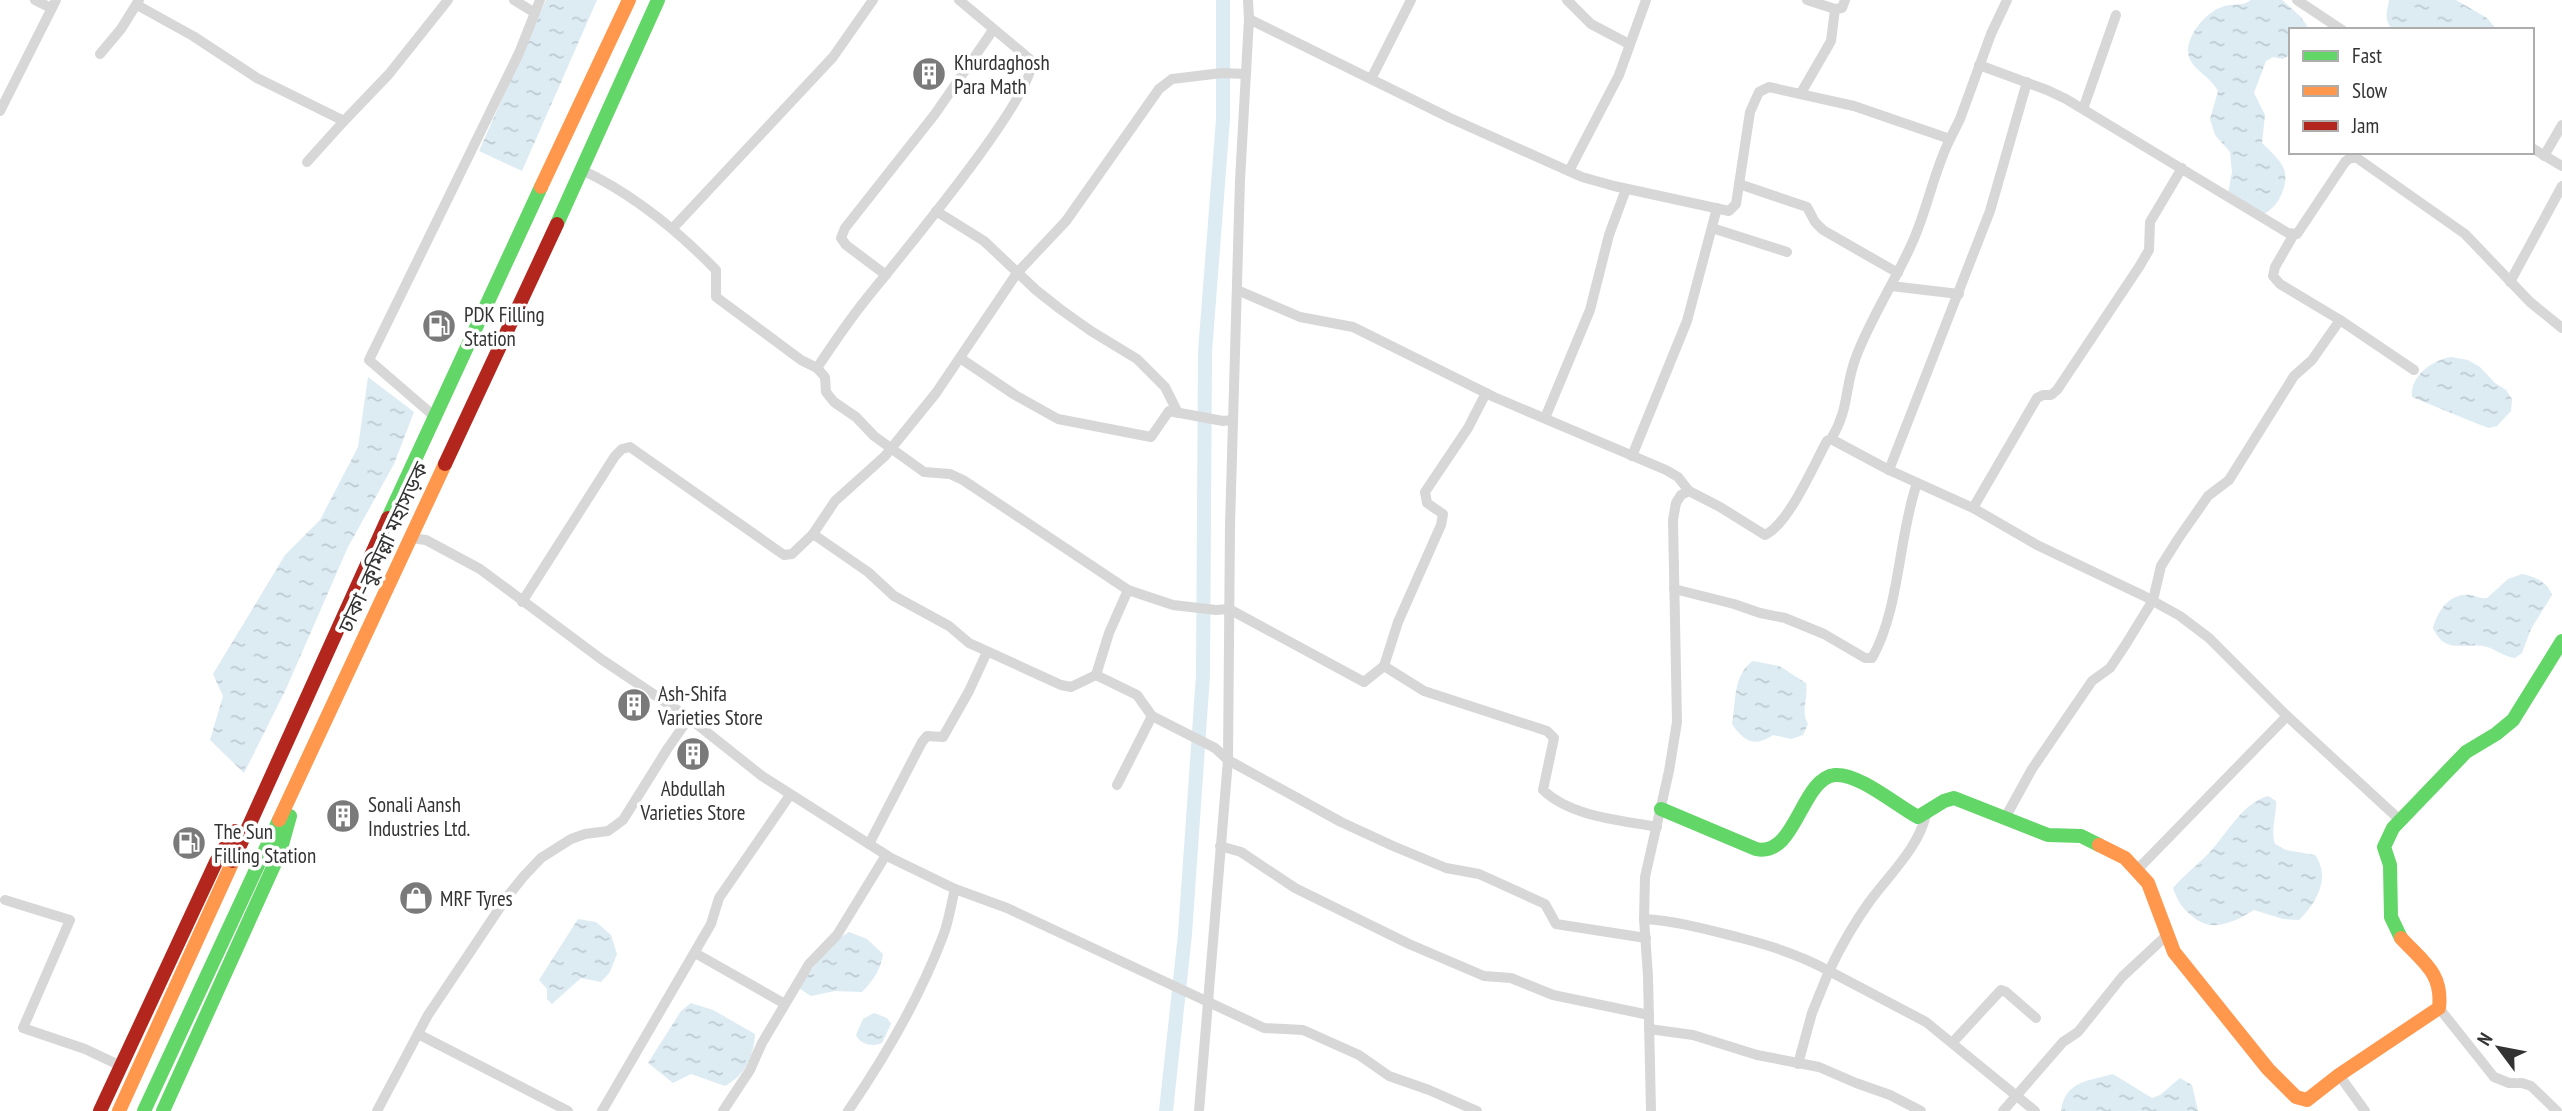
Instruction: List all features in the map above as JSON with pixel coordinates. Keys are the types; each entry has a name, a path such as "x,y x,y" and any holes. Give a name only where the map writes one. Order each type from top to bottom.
{"main road":[{"name":"ঢাকা–কুমিল্লা মহাসড়ক","path":"119,1111 434,416 629,0"},
{"name":"ঢাকা–কুমিল্লা মহাসড়ক","path":"145,1111 582,170 658,0"},
{"path":"1661,809 1756,849 1768,850 1776,845 1789,829 1824,778 1834,775 1858,782 1918,817 1926,816 1945,799 1954,798 2048,835 2070,835 2096,842 2125,858 2148,883 2174,952 2268,1069 2296,1097 2308,1100 2339,1075 2439,1008 2442,995 2437,979 2428,964 2402,939 2392,924 2390,863 2384,847 2387,837 2466,752 2513,720 2562,641"},
{"path":"100,1111 216,862 268,780"},
{"path":"163,1111 280,852 297,785"}],"street":[{"path":"0,111 53,4 35,0"},
{"path":"307,162 389,74 448,0"},
{"path":"514,0 535,13"},
{"path":"434,416 369,360 519,53 540,0"},
{"path":"673,228 833,57 873,0"},
{"path":"817,368 999,126 1032,70 1032,61 958,0"},
{"path":"1199,1111 1228,760 1228,421 1237,289 1248,0"},
{"path":"1371,79 1411,0"},
{"path":"1567,0 1591,24 1629,44"},
{"path":"1569,171 1609,97 1646,0"},
{"path":"1807,0 1836,9 1842,8 1845,0"},
{"path":"1237,289 1300,317 1353,327 1486,393 1678,477 1689,492 1720,507 1765,535 1772,532 1792,504 1846,409 1850,376 1858,351 1914,240 1941,158 1960,119 1979,65 2007,0"},
{"path":"2297,0 2339,28"},
{"path":"100,54 121,29 138,2 257,78 344,121"},
{"path":"1801,93 1831,41 1836,9"},
{"path":"2082,109 2116,15"},
{"path":"1249,19 1450,118 1569,171 1626,189 1729,211 1735,204 1750,112 1759,92 1769,86 1854,106 1951,139"},
{"path":"886,275 846,246 841,238 845,228 941,106 993,30"},
{"path":"1979,65 2026,82 2082,109 2288,233 2297,234 2345,162 2350,158 2357,158 2465,234 2546,317 2562,328"},
{"path":"522,602 569,526 622,449 630,447 784,555 792,554 813,534 835,501 892,448 936,393 1017,273 1066,221 1159,89 1172,79 1246,74"},
{"path":"1889,470 1990,211 2026,82"},
{"path":"2544,156 2562,124"},
{"path":"2534,149 2562,166"},
{"path":"1973,508 2033,404 2043,395 2051,395 2057,390 2140,267 2151,241 2148,232 2150,222 2182,168"},
{"path":"582,170 604,181 673,228 716,270 716,297 801,360 817,368 825,377 825,392 834,402 856,417 874,436 924,472 950,474 962,480 1128,590 1173,605 1229,609 1364,682 1384,666 1398,622 1441,525 1443,514 1427,503 1425,492 1468,428 1486,393"},
{"path":"1739,184 1807,207 1823,230 1898,272"},
{"path":"2510,282 2562,187"},
{"path":"1545,418 1590,310 1603,257 1626,189"},
{"path":"1632,456 1688,321 1717,208"},
{"path":"936,211 984,241 1044,297 1091,331 1137,359 1165,387 1178,413"},
{"path":"1712,228 1787,252"},
{"path":"2294,234 2275,267 2273,276 2280,284 2340,320 2414,370"},
{"path":"1891,286 1959,294"},
{"path":"2005,818 2032,769 2092,681 2110,668 2153,600 2161,566 2178,539 2207,496 2230,480 2294,376 2312,360 2340,320"},
{"path":"960,358 1048,415 1064,421 1151,437 1169,411 1228,421"},
{"path":"1831,439 1889,470 1973,508 2037,545 2153,600 2180,616 2209,638 2287,716 2401,821"},
{"path":"1674,589 1785,618 1824,634 1865,658 1872,658 1888,619 1906,517 1917,483"},
{"path":"1651,1111 1645,877 1661,809 1676,722 1673,520 1676,503 1681,495 1689,492"},
{"path":"813,534 868,572 894,596 949,626 969,643 1061,685 1071,687 1096,675 1109,633 1128,590"},
{"path":"410,538 426,540 480,569 601,659 689,718 743,762 886,855 955,889 1006,908 1265,1028 1303,1030 1370,1061 1390,1076 1477,1111"},
{"path":"869,844 922,742 927,736 943,737 987,652"},
{"path":"1384,666 1424,691 1547,731 1554,738 1543,790 1550,796 1579,809 1612,819 1657,827"},
{"path":"1096,675 1137,695 1152,716 1214,748 1228,760 1341,822 1446,868 1479,874 1545,904 1556,924 1646,938"},
{"path":"1117,785 1152,716"},
{"path":"2137,870 2287,716"},
{"path":"377,1111 418,1034 507,897 541,858 572,839 608,831 623,820 689,718"},
{"path":"602,1111 711,924 719,898 790,795"},
{"path":"1798,1064 1812,1013 1829,971 1857,920 1913,845 1926,816"},
{"path":"1220,846 1241,852 1295,888 1409,944 1484,976 1511,978 1553,995 1649,1016"},
{"path":"723,1111 750,1070 762,1042 808,964 837,935 886,855"},
{"path":"848,1111 893,1038 922,984 944,934 955,889"},
{"path":"5,900 70,920 23,1028 85,1049 121,1066"},
{"path":"1644,919 1694,926 1765,943 1805,958 1905,1009 1953,1042 2035,1111"},
{"path":"2003,1111 2063,1042 2078,1032 2122,977 2166,935"},
{"path":"695,953 785,1004"},
{"path":"1953,1042 2001,990 2036,1018"},
{"path":"2439,1008 2494,1077 2509,1083 2531,1086 2557,1111"},
{"path":"1649,1029 1693,1035 1757,1055 1819,1067 1921,1111"},
{"path":"418,1034 568,1111"},
{"path":"2339,1075 2365,1111"}],"water":[{"path":"546,0 597,0 522,171 479,151"},
{"path":"2282,0 2307,26 2289,28 2289,55 2283,59 2273,57 2266,61 2254,93 2265,115 2262,143 2280,162 2285,175 2280,197 2271,209 2260,215 2228,193 2232,172 2230,152 2215,135 2210,119 2218,91 2191,62 2188,50 2193,34 2211,13 2225,6"},
{"path":"2389,0 2456,0 2487,18 2495,28 2392,28 2387,20"},
{"path":"2451,357 2468,360 2480,367 2506,390 2512,399 2511,411 2497,426 2489,428 2412,397 2412,389 2418,376 2430,365"},
{"path":"368,377 414,412 394,464 348,547 286,689 244,773 210,740 223,696 213,674 285,555 320,520 358,447"},
{"path":"2522,574 2540,580 2552,595 2531,629 2522,653 2515,658 2483,646 2454,646 2438,636 2433,628 2435,622 2450,600 2463,595 2487,598 2508,579"},
{"path":"1753,661 1779,666 1806,683 1805,714 1808,724 1803,735 1791,739 1773,735 1755,742 1741,735 1732,724 1739,681 1742,673"},
{"path":"2268,796 2276,801 2273,833 2275,844 2286,850 2315,855 2320,863 2322,881 2316,898 2299,920 2283,919 2254,910 2223,924 2200,921 2183,907 2173,888 2209,853 2250,805"},
{"path":"578,919 596,922 611,935 617,954 610,972 601,982 581,978 552,1004 547,999 547,989 539,980"},
{"path":"849,932 867,939 883,954 878,970 866,988 862,992 835,991 811,996 800,989 822,957"},
{"path":"691,1003 713,1010 755,1034 747,1065 738,1077 725,1086 691,1074 673,1083 648,1063 681,1011"},
{"path":"874,1013 887,1018 891,1024 882,1043 871,1045 861,1041 856,1035 863,1019"},
{"path":"2113,1074 2152,1098 2160,1095 2180,1078 2192,1085 2198,1111 2061,1111 2063,1101 2073,1088"}],"waterway":[{"path":"1166,1111 1185,934 1203,675 1205,352 1223,119 1223,0"}],"traffic: fast":[{"path":"557,224 658,0"},
{"path":"388,518 541,187"},
{"path":"2401,938 2391,917 2390,865 2384,847 2393,828 2466,752 2513,720 2562,641"},
{"path":"1661,809 1756,849 1769,849 1780,842 1790,830 1814,789 1823,779 1835,775 1855,779 1918,817 1954,798 2048,835 2081,836 2099,845"},
{"path":"163,1111 280,852 290,816"},
{"path":"144,1111 279,820"}],"traffic: slow":[{"path":"541,187 629,0"},
{"path":"279,820 445,464"},
{"path":"2099,845 2125,858 2148,883 2174,952 2268,1069 2296,1097 2307,1100 2339,1075 2439,1008 2435,977 2424,961 2401,938"},
{"path":"119,1111 233,861"}],"traffic: jam":[{"path":"445,464 557,224"},
{"path":"233,861 388,518"},
{"path":"100,1111 216,862 235,831"}],"place":[{"name":"Khurdaghosh Para Math","path":"929,74"},
{"name":"PDK Filling Station","path":"439,326"},
{"name":"Ash-Shifa Varieties Store","path":"634,705"},
{"name":"Abdullah Varieties Store","path":"693,754"},
{"name":"Sonali Aansh Industries Ltd.","path":"343,816"},
{"name":"The Sun Filling Station","path":"189,843"},
{"name":"MRF Tyres","path":"416,898"}]}
